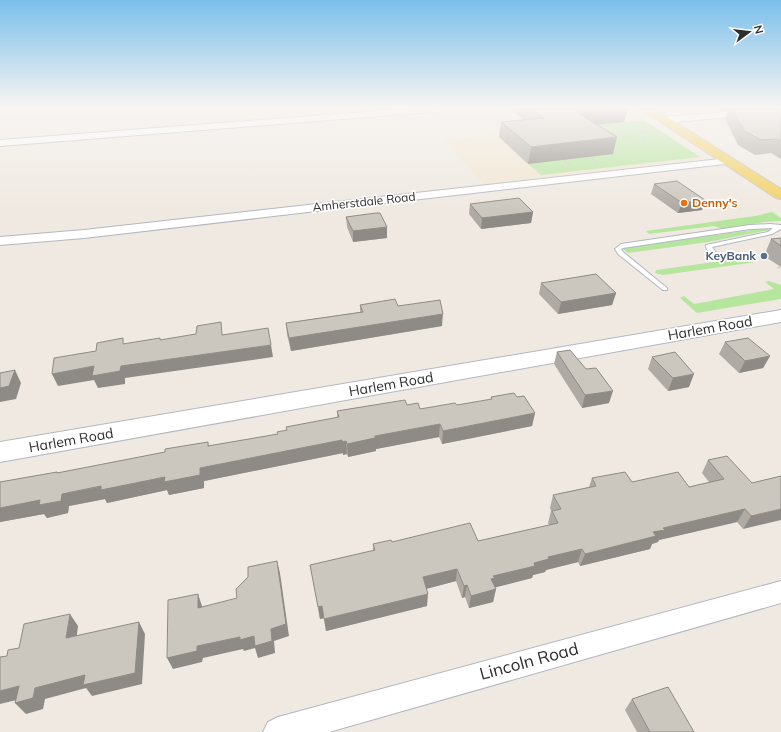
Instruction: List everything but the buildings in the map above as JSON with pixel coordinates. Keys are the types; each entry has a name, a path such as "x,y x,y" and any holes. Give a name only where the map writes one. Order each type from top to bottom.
{"main road":[{"path":"700,142 781,195"},
{"name":"Harlem Road","path":"0,452 781,316"}],"street":[{"path":"0,143 11,142"},
{"name":"Amherstdale Road","path":"0,241 84,234 729,161"},
{"name":"Lincoln Road","path":"278,732 781,592"}],"lane":[{"path":"665,289 620,253 618,249 621,246 750,227 780,227"},
{"path":"715,255 708,246 770,233 780,227"}],"shaded area":[{"path":"446,142 680,142 705,159 484,184"}],"green space":[{"path":"596,142 678,142 700,157 541,175 528,164 613,154"},
{"path":"772,212 781,218 781,221 764,222 722,229 714,226 649,234 646,231 755,216"},
{"path":"767,228 769,230 708,242 628,253 623,249 627,247"},
{"path":"749,257 756,262 663,275 655,273 656,270"},
{"path":"769,281 781,285 781,299 697,313 680,298 684,296 694,304 774,289 765,282"}],"place":[{"name":"Denny's","path":"684,203"},
{"name":"KeyBank","path":"764,256"}]}
